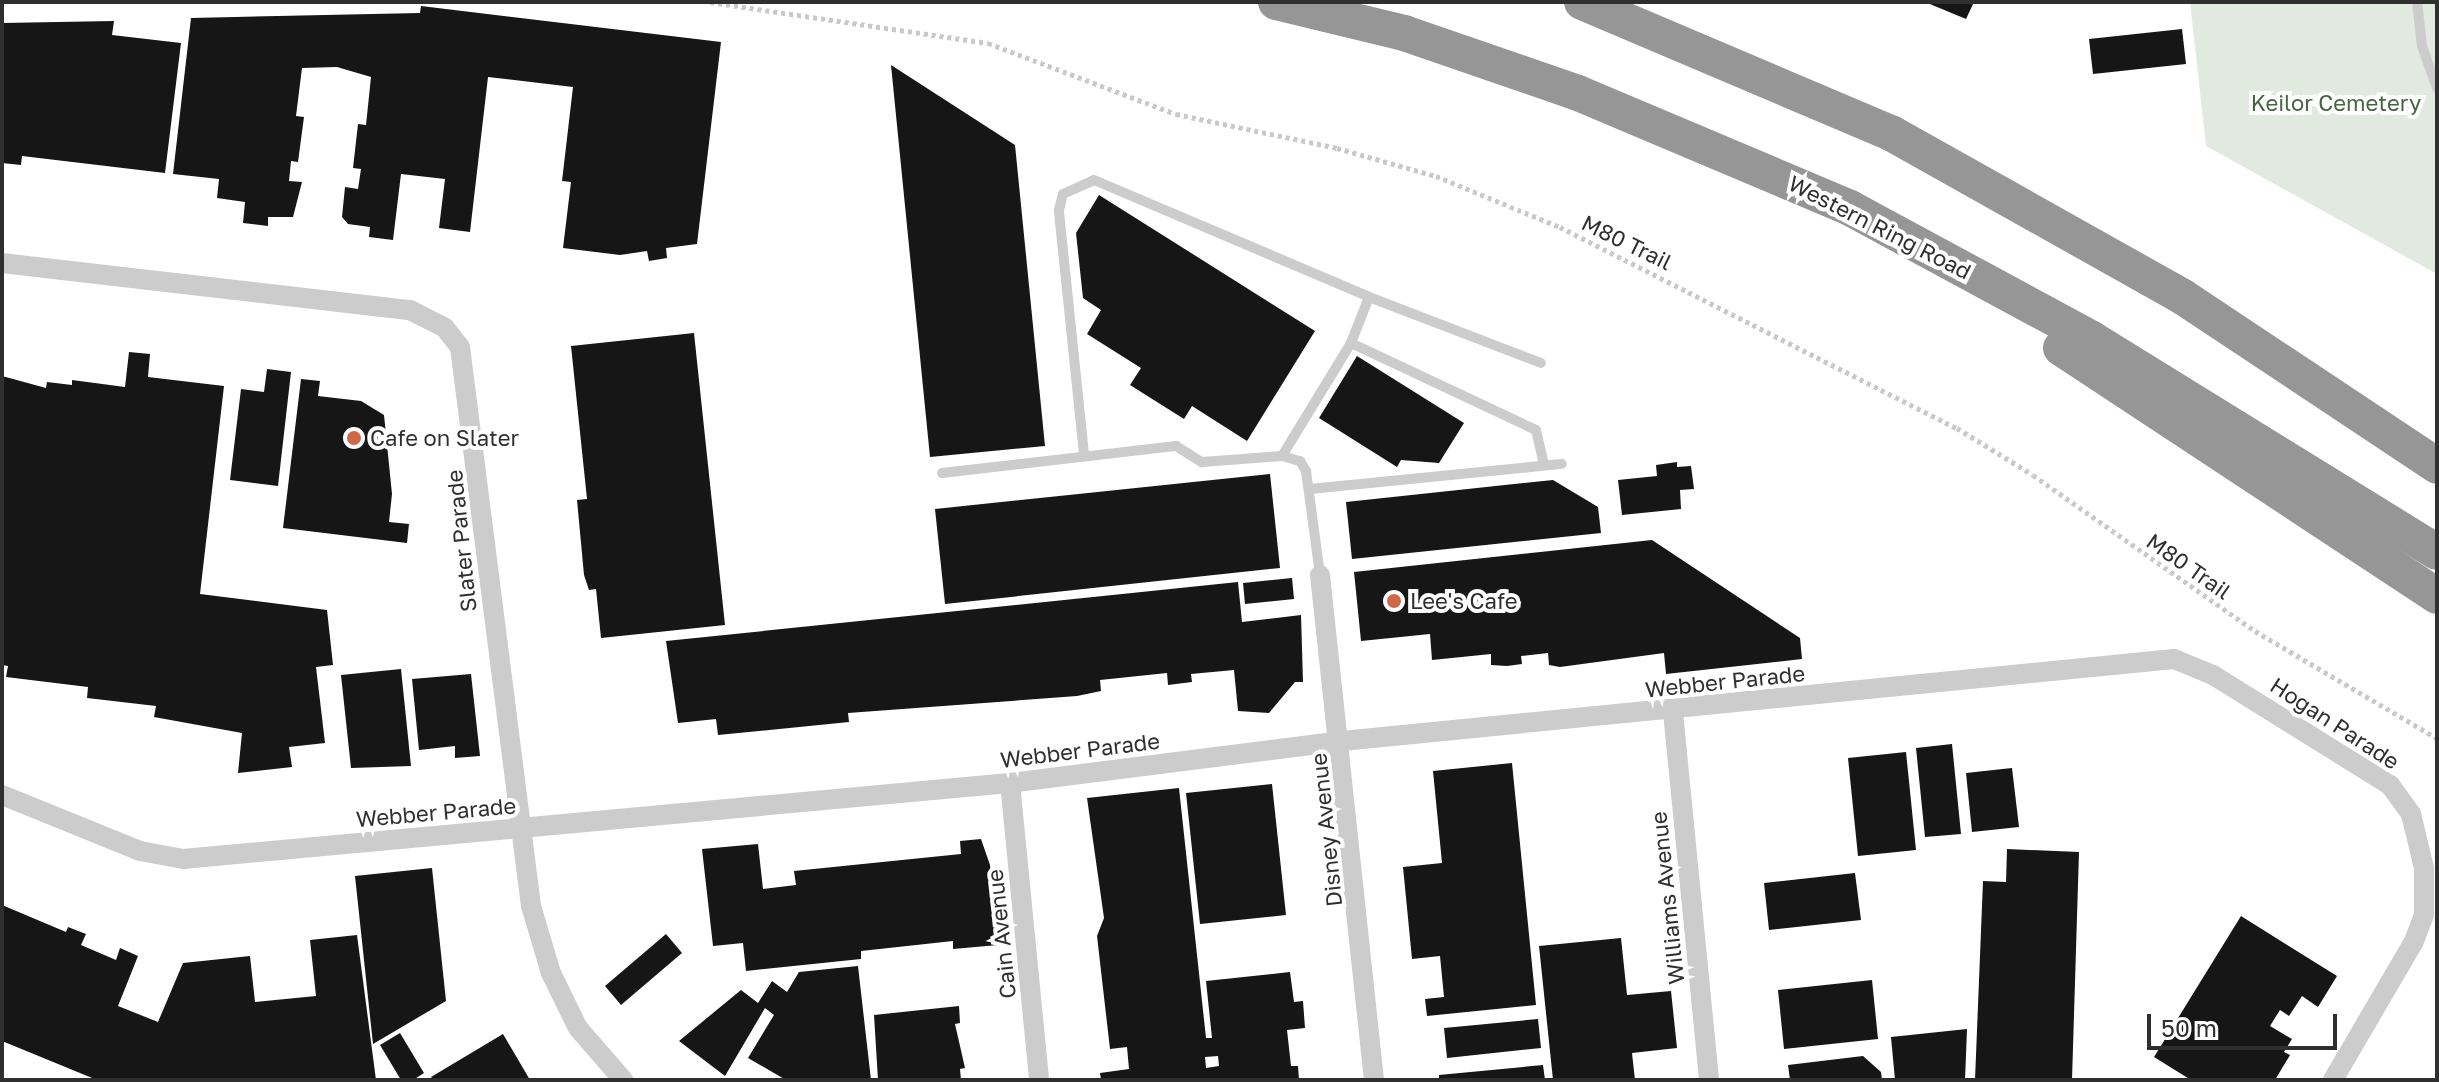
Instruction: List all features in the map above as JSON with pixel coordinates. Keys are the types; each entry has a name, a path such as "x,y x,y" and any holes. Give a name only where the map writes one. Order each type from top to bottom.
{"highway":[{"name":"Western Ring Road","path":"1276,2 1404,33 1578,93 1850,208 2092,339 2437,552"},
{"path":"1582,2 1891,133 2183,297 2437,445"},
{"path":"1850,208 2437,596"},
{"path":"2183,297 2437,466"}],"street":[{"name":"Slater Parade","path":"2,263 410,310 445,328 460,347 466,372 517,828 531,906 551,973 578,1028 623,1080"},
{"name":"Disney Avenue","path":"1320,575 1342,741 1374,1080"},
{"name":"Webber Parade","path":"2,795 140,851 183,859 1010,783 1342,741 1673,712 2174,659"},
{"name":"Hogan Parade","path":"2174,659 2213,675 2390,785 2411,814 2424,868 2424,915 2413,943 2333,1080"},
{"name":"Williams Avenue","path":"1673,712 1709,1080"},
{"name":"Cain Avenue","path":"1010,783 1039,1080"}],"lane":[{"path":"2417,2 2422,46 2437,88"},
{"path":"1084,454 1059,210 1063,194 1075,185 1094,180 1369,297 1541,363"},
{"path":"1282,456 1351,343 1369,297"},
{"path":"1351,343 1536,430 1544,465"},
{"path":"942,473 1054,464 1084,454 1176,446 1202,462 1282,456 1300,461 1310,489 1320,575"},
{"path":"1310,489 1562,464"}],"path":[{"name":"M80 Trail","path":"710,2 1002,47 1176,114 1337,148 1436,176 1560,227 1957,428 2033,475 2255,631 2437,738"}],"green space":[{"name":"Keilor Cemetery","path":"2190,2 2437,2 2437,274 2206,146"}],"building":[{"path":"1925,2 1974,2 1966,19"},
{"path":"421,6 721,42 697,244 666,248 667,258 649,261 647,251 620,255 563,248 571,182 562,181 573,87 488,77 470,232 439,228 445,179 401,174 393,240 369,237 370,227 348,224 342,217 345,187 358,189 361,169 353,168 358,124 366,125 371,77 337,67 302,68 296,116 304,117 298,162 291,161 289,181 302,182 293,217 268,217 268,226 243,223 245,202 217,198 219,179 173,174 191,18 420,13"},
{"path":"114,21 112,35 181,43 165,173 22,156 21,165 2,163 2,23"},
{"path":"2182,29 2186,64 2093,74 2089,39"},
{"path":"891,65 1015,145 1045,446 930,457"},
{"path":"1099,195 1315,331 1247,441 1192,406 1184,419 1130,385 1141,368 1087,334 1101,310 1083,298 1076,233"},
{"path":"694,333 725,625 601,638 596,589 589,590 584,575 577,500 587,499 571,346"},
{"path":"129,352 150,354 148,377 224,386 200,594 327,610 333,665 316,667 325,743 289,747 292,767 238,773 242,733 154,717 156,706 87,698 88,687 6,677 8,666 2,665 2,376 46,388 47,382 72,385 72,380 125,387"},
{"path":"1357,356 1464,423 1439,463 1401,460 1397,467 1319,418"},
{"path":"267,369 291,372 278,486 230,480 241,389 264,392"},
{"path":"301,379 320,381 318,396 361,401 384,415 392,494 389,522 409,524 407,543 283,528"},
{"path":"1677,462 1677,467 1691,466 1694,489 1680,490 1681,509 1622,515 1618,480 1657,476 1656,465"},
{"path":"1270,474 1280,568 945,604 935,509"},
{"path":"1553,480 1598,507 1601,533 1352,559 1346,502"},
{"path":"1652,540 1800,638 1802,659 1666,674 1664,653 1560,667 1549,665 1548,653 1521,656 1522,664 1507,666 1491,665 1491,654 1432,660 1430,634 1361,641 1354,572"},
{"path":"1292,578 1294,599 1245,604 1243,583"},
{"path":"1238,582 1242,622 1301,615 1303,682 1295,682 1269,713 1238,711 1234,670 1191,674 1192,682 1168,685 1167,673 1100,680 1101,691 1077,696 848,713 849,722 718,735 716,719 678,723 666,641"},
{"path":"401,669 411,766 351,768 341,675"},
{"path":"471,674 480,756 455,758 455,746 419,750 412,679"},
{"path":"1952,744 1961,834 1925,837 1916,748"},
{"path":"1906,752 1916,850 1858,856 1848,758"},
{"path":"1512,763 1536,1005 1427,1016 1425,999 1444,997 1440,956 1412,959 1403,867 1442,863 1433,771"},
{"path":"2012,768 2019,827 1972,832 1966,773"},
{"path":"1272,784 1286,915 1200,924 1186,793"},
{"path":"1179,788 1206,1038 1212,1038 1206,981 1290,972 1294,1002 1303,1001 1305,1028 1287,1030 1291,1066 1298,1066 1299,1080 1101,1080 1100,1073 1129,1069 1127,1047 1110,1049 1097,936 1104,918 1087,798","holes":["1218,1056 1219,1066 1206,1068 1205,1057"]},
{"path":"981,839 990,865 998,945 953,949 953,941 861,951 861,959 746,971 743,943 713,946 702,849 758,844 763,889 796,885 794,871 961,854 960,841"},
{"path":"2007,849 2079,852 2072,1080 1975,1080 1983,881 2006,882"},
{"path":"432,868 446,1001 373,1044 355,876"},
{"path":"1855,873 1861,920 1769,930 1764,883"},
{"path":"2,905 66,932 68,927 86,934 81,945 116,960 120,948 138,956 118,1006 158,1022 183,963 250,956 255,1002 316,996 310,940 357,935 376,1080 97,1080 2,1041"},
{"path":"2241,916 2337,976 2318,1007 2302,996 2289,1016 2280,1010 2270,1026 2292,1039 2284,1052 2290,1055 2275,1080 2191,1080 2154,1057"},
{"path":"666,934 682,953 621,1005 605,986"},
{"path":"1621,938 1627,995 1671,991 1677,1048 1632,1053 1635,1080 1553,1080 1539,946"},
{"path":"858,966 871,1080 786,1080 748,1058 774,1015 765,1008 725,1076 679,1041 741,990 758,1003 772,981 787,992 799,972"},
{"path":"1872,980 1878,1039 1784,1049 1778,990"},
{"path":"959,1006 960,1023 955,1024 965,1068 960,1069 961,1080 878,1080 874,1015"},
{"path":"1538,1019 1541,1048 1447,1058 1444,1028"},
{"path":"1967,1029 1965,1080 1895,1080 1891,1037"},
{"path":"400,1033 424,1073 413,1080 401,1080 380,1045"},
{"path":"503,1034 530,1080 433,1080 431,1077"},
{"path":"1863,1056 1881,1072 1882,1080 1790,1080 1788,1065"},
{"path":"1543,1065 1545,1080 1439,1080 1439,1075"}],"place":[{"name":"Cafe on Slater","path":"354,438"},
{"name":"Lee's Cafe","path":"1394,601"}]}
